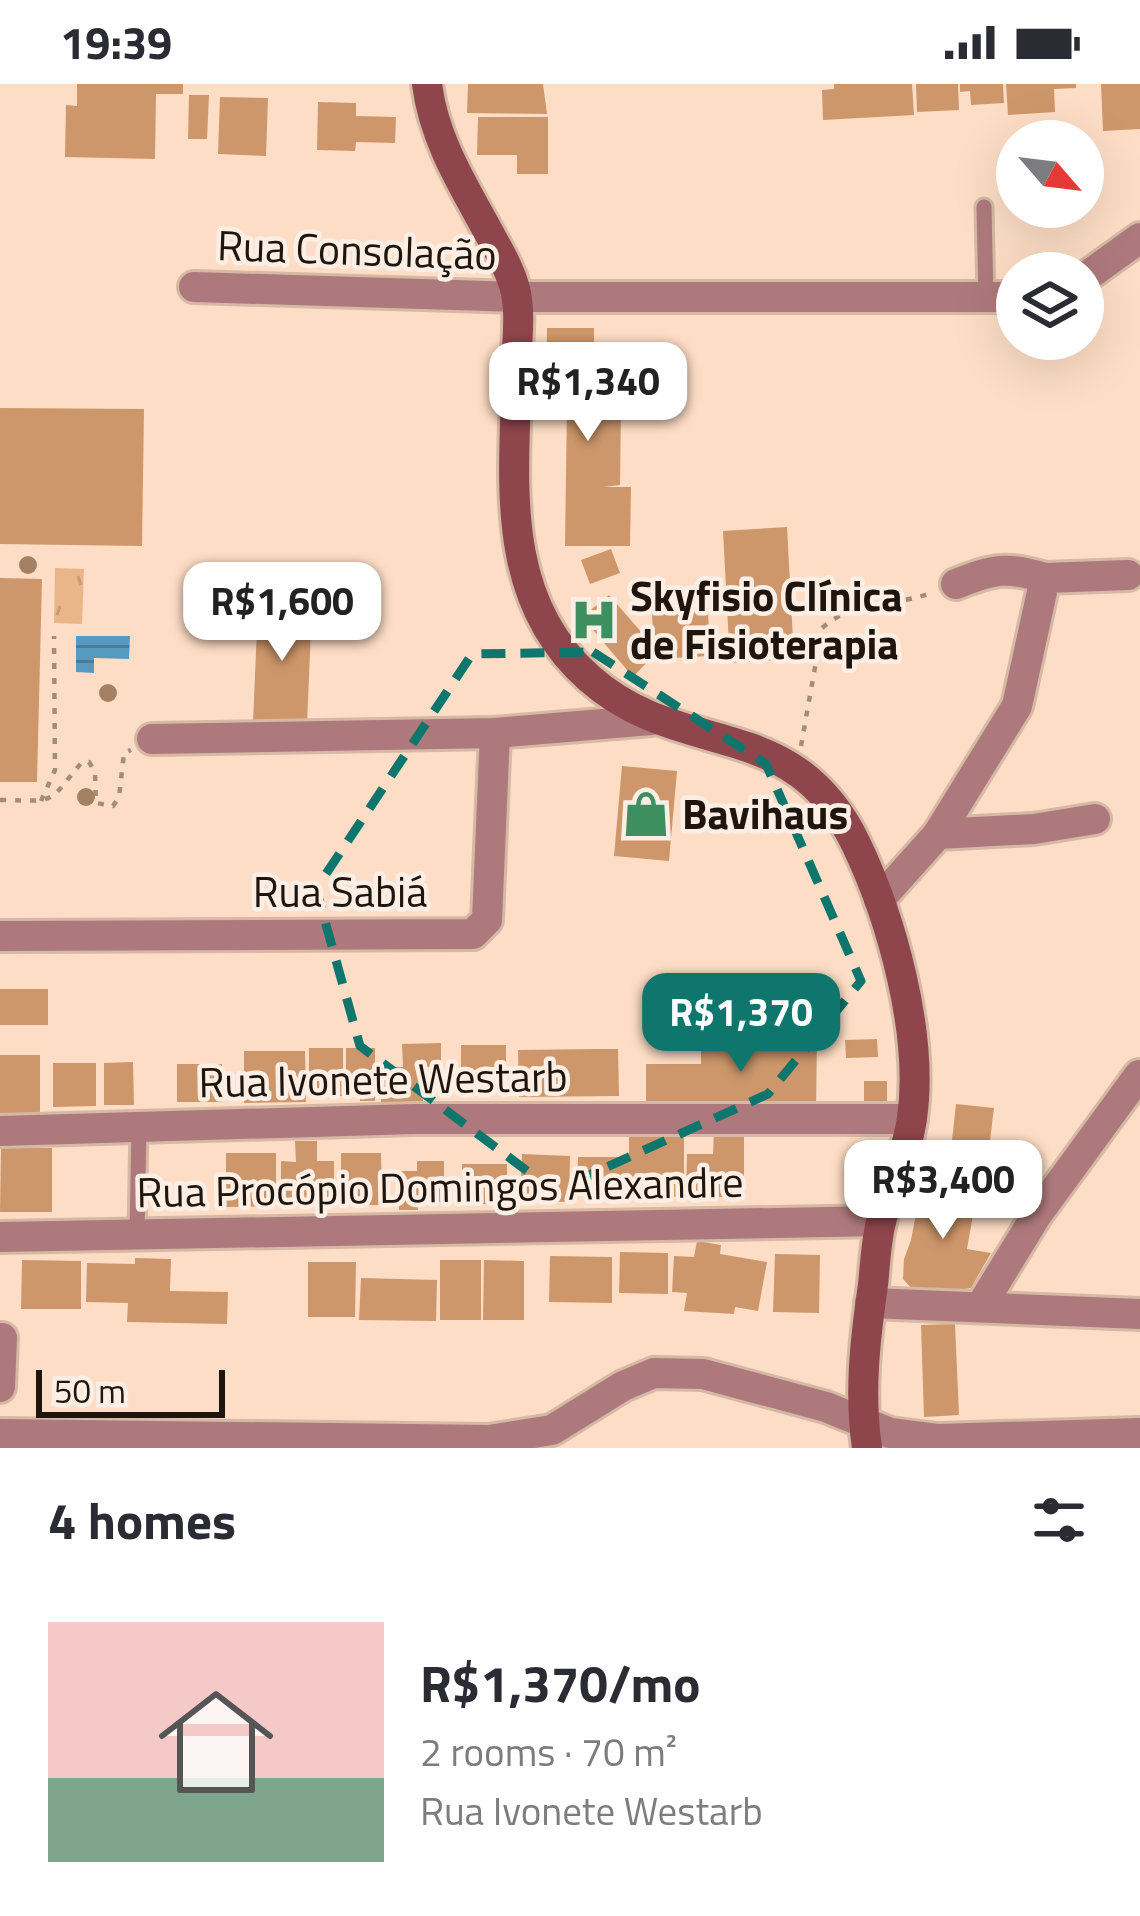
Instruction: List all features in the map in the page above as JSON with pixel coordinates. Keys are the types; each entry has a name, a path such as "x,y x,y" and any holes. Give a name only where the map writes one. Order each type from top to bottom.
{"main road":[{"path":"427,84 431,118 518,297 516,525 533,607 555,645 611,697 651,720 757,748 797,769 828,796 856,843 879,900 904,995 913,1066 912,1119 901,1169 881,1221 862,1370 866,1437"}],"street":[{"path":"1104,264 1140,238"},
{"name":"Rua Consolação","path":"194,287 518,297 996,299"},
{"path":"956,584 994,568 1046,578 1128,574"},
{"path":"879,900 938,834 1017,706 1046,578"},
{"path":"152,739 495,733 651,720"},
{"name":"Rua Sabiá","path":"0,936 473,934 487,920 495,733"},
{"path":"938,834 1034,829 1095,819"},
{"path":"981,1306 1036,1216 1139,1075"},
{"name":"Rua Ivonete Westarb","path":"0,1131 414,1119 912,1119"},
{"name":"Rua Procópio Domingos Alexandre","path":"0,1237 881,1221"},
{"path":"870,1303 1140,1314"},
{"path":"0,1388 2,1338"},
{"path":"0,1434 489,1440 552,1430 623,1386 654,1373 704,1374 826,1407 866,1437 1140,1432"}],"lane":[{"path":"984,208 996,269"},
{"path":"137,1234 139,1124"}],"path":[{"path":"797,769 822,628 842,612 864,604 917,598 956,584"},
{"path":"41,801 55,770 54,636"},
{"path":"0,800 41,801 62,793 82,763 89,762 95,772 96,802 113,806 124,753 152,739"}],"highlighted area":[{"path":"593,652 766,764 861,981 768,1094 554,1191 360,1046 316,889 472,654"}],"green space":[{"path":"55,568 84,569 82,624 54,623"}],"water":[{"path":"76,636 130,636 129,659 94,658 94,673 76,672"}],"building":[{"path":"77,84 183,84 183,94 156,94 155,159 65,157 66,105 77,106"},
{"path":"468,84 543,84 547,114 467,113"},
{"path":"834,84 912,84 914,115 823,120 822,90 834,89"},
{"path":"916,84 958,84 959,110 917,112"},
{"path":"960,84 1003,84 1004,103 971,105 970,91 960,92"},
{"path":"1006,84 1076,84 1076,88 1054,89 1055,112 1008,115"},
{"path":"1101,84 1140,84 1140,129 1104,131"},
{"path":"189,95 209,95 207,139 188,139"},
{"path":"220,97 268,98 266,156 218,154"},
{"path":"318,102 356,103 356,116 396,117 395,143 356,142 355,151 317,150"},
{"path":"478,117 548,117 548,174 517,174 517,155 477,155"},
{"path":"547,328 594,328 594,407 621,407 620,485 604,487 631,487 630,546 565,546 567,405 546,405"},
{"path":"0,408 144,409 142,546 0,544"},
{"path":"787,527 794,659 730,663 723,531"},
{"path":"611,549 620,573 590,584 581,560"},
{"path":"0,578 42,579 37,782 0,782"},
{"path":"609,595 649,641 650,659 633,677 582,617"},
{"path":"258,604 312,605 307,724 253,723"},
{"path":"708,611 710,656 654,659 652,613"},
{"name":"Bavihaus","path":"622,766 677,771 669,861 614,856"},
{"path":"0,989 48,989 48,1025 0,1025"},
{"path":"701,1037 817,1037 816,1109 646,1104 646,1064 701,1064"},
{"path":"877,1039 878,1057 846,1058 845,1040"},
{"path":"441,1043 441,1067 423,1067 423,1106 381,1106 381,1067 403,1067 402,1044"},
{"path":"461,1045 506,1045 506,1080 461,1080"},
{"path":"309,1048 343,1048 343,1096 309,1096"},
{"path":"346,1048 375,1048 375,1101 360,1101 360,1076 346,1076"},
{"path":"618,1049 619,1096 519,1097 518,1050"},
{"path":"244,1051 305,1051 306,1102 244,1103"},
{"path":"0,1055 40,1055 40,1115 0,1115"},
{"path":"133,1062 134,1105 104,1105 104,1063"},
{"path":"53,1063 96,1063 96,1106 53,1107"},
{"path":"177,1064 222,1064 222,1102 177,1102"},
{"path":"864,1081 887,1081 887,1109 864,1109"},
{"path":"956,1104 994,1108 985,1181 948,1177"},
{"path":"714,1129 744,1129 744,1197 686,1197 687,1154 713,1154"},
{"path":"629,1133 684,1133 684,1197 629,1197 628,1169 627,1197 577,1197 578,1157 629,1157"},
{"path":"295,1141 317,1141 317,1161 334,1161 334,1203 281,1203 281,1161 296,1162"},
{"path":"1,1148 52,1148 52,1212 0,1212"},
{"path":"226,1153 276,1153 276,1206 226,1207"},
{"path":"341,1153 381,1153 382,1205 341,1205"},
{"path":"522,1154 570,1156 569,1202 520,1201"},
{"path":"417,1161 444,1161 444,1202 417,1202 418,1210 399,1210 399,1171 417,1171"},
{"path":"462,1164 507,1164 507,1204 462,1204"},
{"path":"922,1183 977,1192 967,1249 991,1253 971,1288 933,1294 914,1291 903,1279"},
{"path":"697,1241 721,1245 720,1254 767,1262 758,1311 735,1307 734,1314 684,1311 687,1293 672,1292 674,1256 694,1257"},
{"path":"620,1252 668,1253 668,1294 619,1293"},
{"path":"775,1254 820,1255 819,1313 773,1312"},
{"path":"550,1256 612,1257 612,1303 549,1302"},
{"path":"135,1258 171,1259 170,1291 228,1292 227,1324 127,1322 128,1303 86,1302 87,1263 135,1264"},
{"path":"22,1260 81,1261 81,1309 21,1309"},
{"path":"440,1260 481,1260 481,1320 440,1320"},
{"path":"484,1260 524,1261 524,1320 483,1320"},
{"path":"308,1262 356,1262 355,1317 308,1317"},
{"path":"361,1278 437,1280 436,1321 359,1320"},
{"path":"955,1324 959,1415 924,1417 921,1325"}],"place":[{"name":"Skyfisio Clínica de Fisioterapia","path":"594,620"},
{"name":"Bavihaus","path":"646,814"}]}
